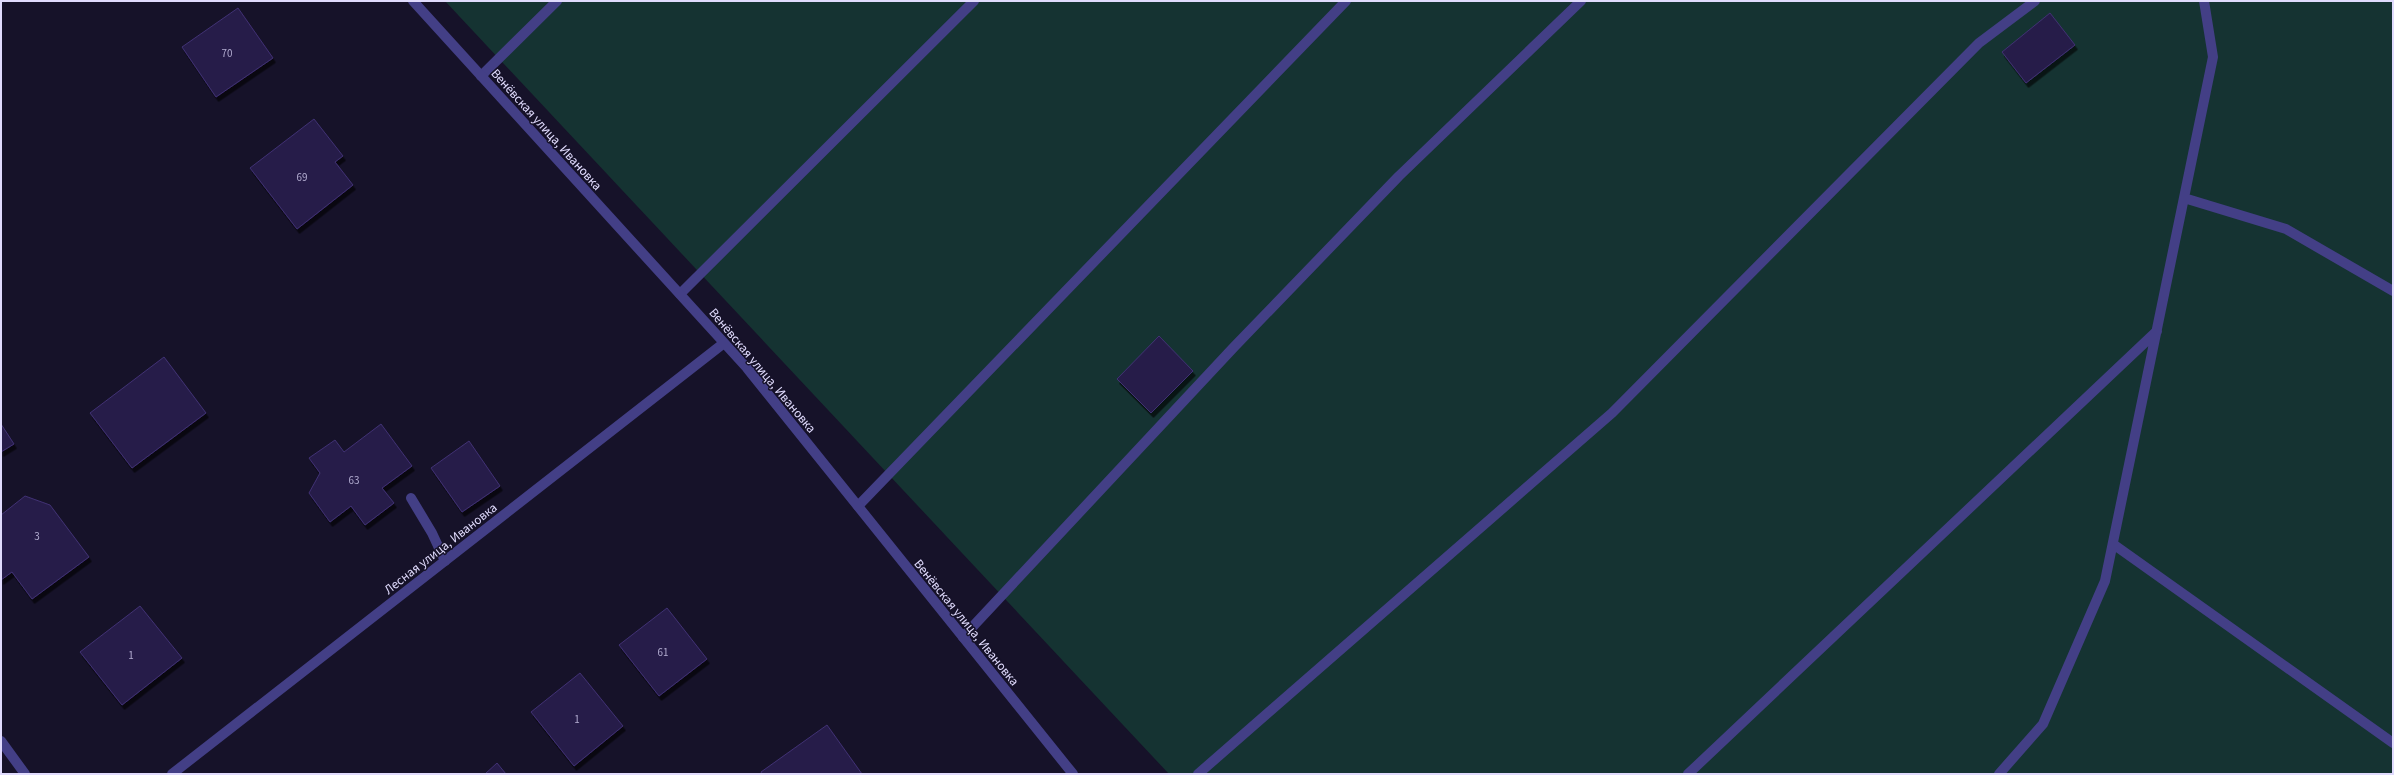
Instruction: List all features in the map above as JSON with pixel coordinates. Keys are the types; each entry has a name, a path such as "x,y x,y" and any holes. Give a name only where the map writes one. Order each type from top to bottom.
{"street":[{"name":"Венёвская улица, Ивановка","path":"412,1 747,368 1073,774"},
{"path":"481,76 557,1"},
{"path":"680,294 974,1"},
{"path":"858,506 1346,1"},
{"path":"963,637 1234,347 1399,176 1581,1"},
{"path":"1198,774 1612,413 1979,43 2035,1"},
{"path":"1999,774 2043,724 2105,581 2213,56 2204,1"},
{"path":"2184,198 2286,229 2393,291"},
{"path":"1688,774 2157,331"},
{"name":"Лесная улица, Ивановка","path":"172,774 724,343"},
{"path":"411,498 445,561"},
{"path":"2113,544 2393,743"},
{"path":"1,741 24,774"}],"green space":[{"path":"445,1 2393,1 2393,774 1169,774"}],"building":[{"path":"238,8 273,58 216,97 182,47"},
{"path":"2050,13 2075,45 2026,83 2002,52"},
{"path":"314,119 343,156 335,162 353,185 297,229 250,168"},
{"path":"1159,336 1193,371 1151,413 1117,379"},
{"path":"164,357 206,413 132,468 90,413"},
{"path":"1,424 14,444 1,452"},
{"path":"381,424 412,466 382,488 394,503 365,525 351,506 330,522 309,493 320,473 309,458 335,440 344,452"},
{"path":"469,441 500,486 462,512 431,468"},
{"path":"25,496 50,505 89,557 32,599 12,572 1,580 1,515"},
{"path":"140,606 182,658 122,705 80,652"},
{"path":"667,608 707,659 659,696 619,645"},
{"path":"580,673 623,726 574,766 531,712"},
{"path":"827,725 862,774 762,774 761,772"},
{"path":"497,763 506,774 485,774"}]}
